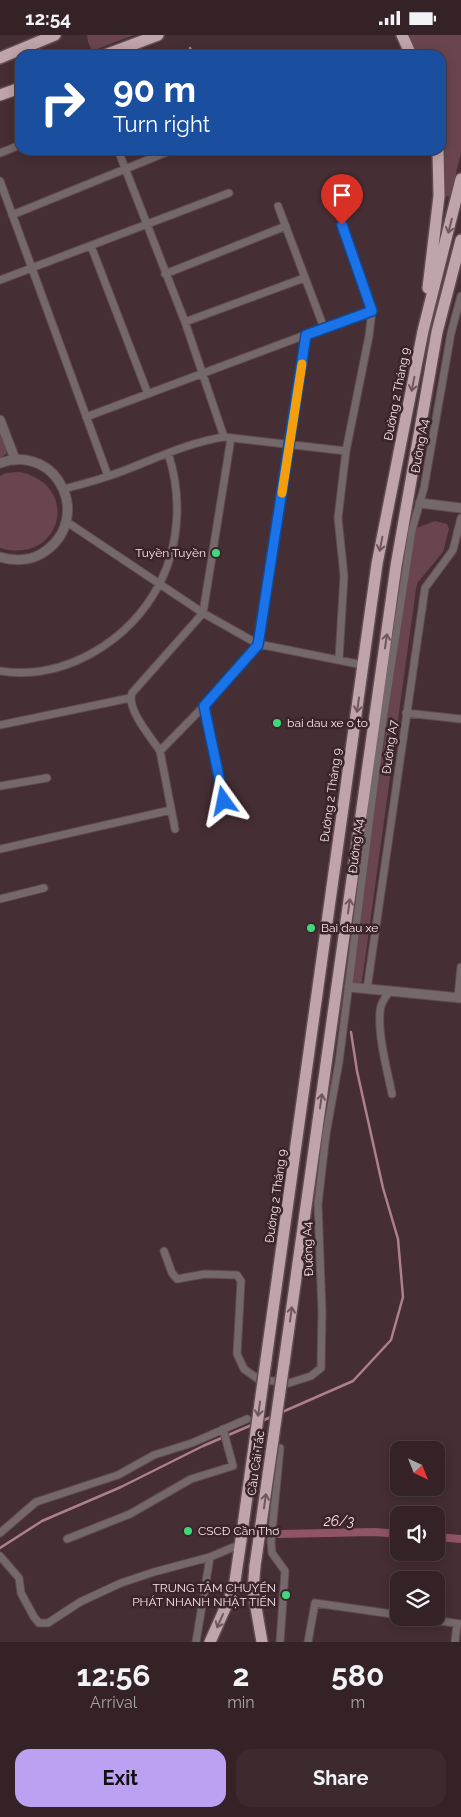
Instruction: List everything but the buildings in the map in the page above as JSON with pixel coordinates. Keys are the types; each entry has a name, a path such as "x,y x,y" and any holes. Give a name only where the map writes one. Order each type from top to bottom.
{"highway":[{"path":"19,50 55,35"},
{"path":"118,50 158,35"},
{"path":"402,35 409,50"},
{"path":"0,58 15,52"},
{"path":"0,95 15,90"},
{"path":"423,331 439,196 438,155"},
{"name":"Đường 2 Tháng 9","path":"266,1360 377,564 423,331 461,179"},
{"name":"Cầu Cái Tắc","path":"262,1642 253,1590 255,1566 396,566 437,332 461,240"},
{"name":"Cầu Cái Tắc","path":"241,1542 266,1360"},
{"path":"210,1642 234,1588 241,1542"}],"street":[{"path":"0,153 15,147"},
{"path":"120,155 227,437 203,613 130,697 133,709 160,751 175,829"},
{"path":"12,215 160,155"},
{"path":"0,181 108,476"},
{"path":"331,190 372,311 369,336 346,451 338,518 344,576 339,659"},
{"path":"0,281 229,193"},
{"path":"278,205 324,328"},
{"path":"165,274 286,227"},
{"path":"91,246 148,394"},
{"path":"184,322 304,278"},
{"name":"Đường A4","path":"164,1251 172,1273 177,1279 205,1274 237,1275 242,1281 237,1354 244,1369 258,1379 290,1383 316,1373 321,1368 318,1204 326,1134 339,1062 379,746 412,530 424,488 451,333 461,296"},
{"path":"86,417 372,311"},
{"path":"160,751 204,706 258,645 306,335"},
{"path":"0,420 15,459"},
{"path":"64,489 108,476 168,453 227,437 346,451"},
{"path":"0,671 10,673 47,671 80,660 99,649 130,624 142,609 160,583 170,556 177,516 174,469 168,453"},
{"path":"0,463 15,459 30,461 44,467 56,476 64,489 68,505 67,522 60,536 50,548 36,557 21,560 0,557"},
{"path":"420,503 461,508"},
{"name":"Đường A7","path":"367,989 425,588 453,550 461,518"},
{"path":"67,522 203,613 258,645 363,665"},
{"path":"0,725 130,697"},
{"path":"204,706 224,801"},
{"path":"406,713 461,719"},
{"path":"0,786 47,778"},
{"path":"0,849 171,810"},
{"path":"0,899 44,888"},
{"path":"349,987 460,998 461,967"},
{"path":"390,991 382,1002 380,1011 382,1038 392,1094"},
{"path":"0,1533 36,1502 118,1475 154,1455 224,1431 247,1419"},
{"path":"67,1539 130,1514 191,1479 233,1466 224,1431"},
{"path":"280,1448 271,1542 272,1553 285,1571 280,1642"},
{"path":"2,1558 19,1578 21,1593 37,1620 48,1623 80,1602 121,1583 210,1557 241,1542"},
{"path":"196,1642 210,1557"},
{"path":"308,1642 315,1603 390,1614"},
{"path":"445,1622 459,1624 455,1642"}],"shaded area":[{"path":"87,35 134,35 95,50 92,50"},
{"path":"409,35 461,35 461,153 450,197 446,196 442,155 446,155 446,50 415,50"},
{"path":"0,431 7,449 6,454 0,459"},
{"path":"19,472 39,479 51,491 57,506 56,521 50,535 38,545 21,550 0,548 0,476 6,473"},
{"path":"435,521 447,524 449,529 443,552 418,582 416,589 362,981 359,984 354,984 351,981 409,565 416,528"}],"waterway":[{"path":"280,1413 353,1381 391,1340 403,1297 398,1239 383,1188 357,1071 351,1032"},
{"path":"262,1421 273,1416"},
{"path":"0,1548 42,1521 121,1487 203,1446 254,1424"},
{"name":"26/3","path":"279,1534 390,1533"},
{"name":"26/3","path":"445,1538 461,1539"}],"slow traffic":[{"path":"282,493 302,364"}],"place":[{"name":"Tuyền Tuyền","path":"216,553"},
{"name":"bai dau xe o to","path":"277,723"},
{"name":"Bai dau xe","path":"311,928"},
{"name":"CSCĐ Cần Thơ","path":"188,1531"},
{"name":"TRUNG TÂM CHUYỂN PHÁT NHANH NHẬT TIẾN","path":"286,1595"}],"route":[{"path":"224,801 204,706 258,645 306,335 372,311 342,225"}]}
